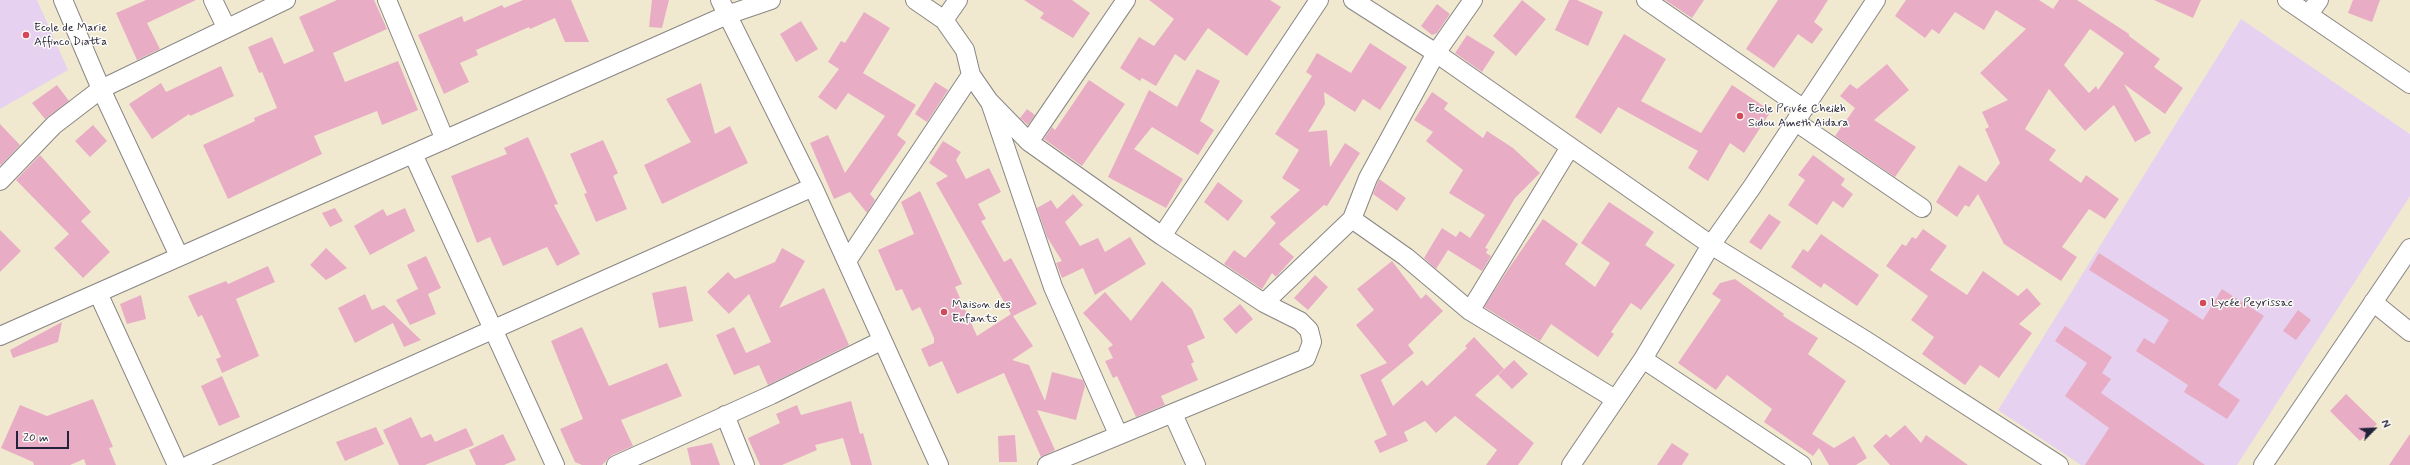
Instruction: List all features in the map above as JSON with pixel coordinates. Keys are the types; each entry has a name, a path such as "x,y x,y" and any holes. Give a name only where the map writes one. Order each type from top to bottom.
{"street":[{"path":"63,0 101,88 179,256"},
{"path":"213,0 226,27"},
{"path":"0,181 54,125 101,88 226,27 286,0"},
{"path":"387,0 445,140"},
{"path":"0,336 445,140 724,8 771,0"},
{"path":"915,0 944,20 965,50 971,75 989,101 1029,142 1162,236 1264,303 1300,321 1309,330 1312,342 1306,358 1173,414 1118,434 1047,465"},
{"path":"944,20 958,0"},
{"path":"1029,142 1126,0"},
{"path":"1162,236 1318,0"},
{"path":"1353,0 1436,53 1711,245 1865,340 2059,465"},
{"path":"1264,303 1352,219 1368,178 1436,53 1473,0"},
{"path":"1646,0 1922,208"},
{"path":"1571,465 1643,359 1711,245 1800,115 1876,0"},
{"path":"2288,0 2314,7 2410,84"},
{"path":"724,8 813,187 847,261 881,341 939,465"},
{"path":"847,261 971,75"},
{"path":"989,101 1053,287 1118,434"},
{"path":"1470,311 1570,147"},
{"path":"413,154 555,465"},
{"path":"189,465 493,328 813,187"},
{"path":"1352,219 1406,257 1470,311 1615,399"},
{"path":"2262,465 2410,248"},
{"path":"98,293 177,465"},
{"path":"2373,302 2410,332"},
{"path":"616,465 881,341"},
{"path":"1643,359 1802,465"},
{"path":"1173,414 1196,465"},
{"path":"725,415 745,465"}],"shaded area":[{"name":"Ecole de Marie Affinco Diatta","path":"0,0 37,0 68,70 0,109"},
{"name":"Lycée Peyrissac","path":"2241,19 2410,134 2410,196 2237,465 2081,465 1998,410"}],"building":[{"path":"146,0 196,0 147,23 160,49 137,60 116,13"},
{"path":"337,0 374,0 387,29 333,53 345,82 398,61 418,110 382,125 377,111 314,136 322,154 228,199 203,145 255,121 254,118 277,108 262,72 259,73 248,47 272,37 284,64 314,51 299,17"},
{"path":"523,0 571,0 589,42 565,42 555,18 530,29 529,27 476,50 478,55 460,63 469,82 444,94 418,35 462,16 464,22 502,5 504,8"},
{"path":"652,0 669,0 662,28 649,27"},
{"path":"1024,0 1072,0 1090,13 1073,38 1040,18 1044,13"},
{"path":"1149,0 1270,0 1281,7 1247,56 1208,28 1185,61 1175,54 1156,86 1142,78 1140,81 1120,68 1139,37 1154,46 1174,19"},
{"path":"1522,0 1546,19 1516,56 1493,36"},
{"path":"1569,0 1577,0 1603,12 1588,46 1555,30"},
{"path":"1665,0 1704,0 1692,18"},
{"path":"1778,0 1828,0 1814,22 1823,29 1812,44 1798,34 1774,68 1746,49"},
{"path":"1906,0 2039,0 2053,9 2059,0 2077,0 2129,34 2129,36 2160,59 2154,67 2183,88 2165,114 2124,84 2151,133 2135,142 2114,105 2085,131 2049,89 2025,129 2056,150 2049,160 2081,183 2086,175 2119,199 2105,219 2089,209 2062,247 2077,257 2061,281 2004,244 1978,194 1969,207 1965,205 1957,217 1936,202 1959,165 1986,182 2000,163 1985,129 1989,127 1982,112 2008,100 1980,73 2026,29 1996,10 1984,30 1955,12 1939,34 1932,29 1925,38 1895,16","holes":["2090,29 2124,53 2098,90 2096,86 2089,93 2064,65"]},
{"path":"2154,0 2201,0 2193,18"},
{"path":"2353,0 2380,0 2372,22 2348,13"},
{"path":"1437,4 1450,14 1437,33 1432,35 1421,26"},
{"path":"864,12 890,28 863,73 916,105 897,135 906,142 870,194 875,200 867,213 850,192 834,199 810,143 828,135 845,173 885,116 848,93 836,110 818,97 839,69 828,62 841,41 845,43"},
{"path":"801,21 818,49 796,62 780,34"},
{"path":"1624,34 1666,59 1641,101 1701,133 1732,85 1771,111 1744,153 1730,143 1708,181 1688,168 1698,151 1618,107 1601,134 1575,117"},
{"path":"1467,35 1495,52 1482,72 1455,53"},
{"path":"1370,43 1407,67 1380,110 1363,99 1355,112 1324,92 1325,104 1308,132 1327,130 1330,167 1345,143 1360,153 1327,206 1324,205 1279,244 1294,257 1276,277 1272,273 1262,289 1224,264 1234,250 1245,258 1276,223 1270,217 1300,190 1282,178 1299,150 1275,134 1312,76 1306,72 1317,53 1351,73"},
{"path":"1887,64 1909,90 1874,120 1916,147 1895,177 1835,136 1855,108 1840,96 1850,84 1857,89"},
{"path":"221,66 234,96 190,116 189,114 152,139 129,104 161,83 166,92"},
{"path":"1197,69 1220,81 1200,121 1214,130 1198,155 1152,127 1134,149 1183,179 1166,208 1108,177 1149,90 1177,107"},
{"path":"1089,80 1125,104 1082,166 1044,139 1052,127 1055,130"},
{"path":"935,82 948,90 927,122 915,114"},
{"path":"701,83 715,134 730,126 748,163 662,204 644,165 691,142 666,99"},
{"path":"57,85 69,101 45,119 32,103"},
{"path":"1432,92 1448,103 1444,109 1483,138 1487,131 1513,148 1540,173 1515,198 1485,248 1488,249 1486,253 1491,256 1482,271 1448,250 1436,269 1424,258 1442,228 1456,237 1460,231 1470,238 1485,215 1449,193 1463,170 1426,141 1433,132 1414,120"},
{"path":"1027,109 1035,115 1028,125 1020,118"},
{"path":"0,124 20,145 1,165 0,164"},
{"path":"93,125 107,141 90,157 75,141"},
{"path":"528,137 558,204 554,205 580,254 557,266 547,247 503,266 490,237 477,243 451,176 507,154 504,148"},
{"path":"603,140 618,173 613,176 627,209 596,222 584,194 587,193 570,154"},
{"path":"943,141 961,152 956,160 966,179 989,168 1001,192 978,204 986,219 981,221 1004,262 1011,258 1037,304 1013,316 1033,346 1012,360 1029,365 1045,401 1052,372 1083,380 1085,386 1076,420 1037,410 1055,450 1041,457 1004,373 957,394 942,361 929,367 921,349 934,343 934,338 920,307 912,311 902,289 896,291 878,250 914,234 901,202 920,191 962,284 955,287 977,336 1011,314 936,183 948,176 929,163"},
{"path":"40,155 91,212 81,221 110,252 83,278 54,248 69,234 16,180"},
{"path":"1813,155 1845,179 1841,185 1853,194 1843,208 1833,201 1817,225 1788,205 1805,180 1798,175"},
{"path":"1379,179 1406,198 1397,211 1373,194"},
{"path":"1218,182 1243,201 1228,221 1204,202"},
{"path":"1073,194 1083,205 1065,222 1080,246 1098,238 1105,252 1130,237 1146,264 1095,295 1083,268 1062,278 1056,263 1062,261 1047,237 1037,208 1051,200 1057,209"},
{"path":"1609,202 1654,232 1645,245 1675,265 1641,310 1631,303 1611,332 1614,334 1598,357 1551,324 1540,341 1484,307 1543,219 1578,244 1565,264 1595,287 1610,263 1581,243"},
{"path":"335,208 343,221 330,227 322,213"},
{"path":"405,208 415,231 370,255 354,226 383,209 387,216"},
{"path":"1769,214 1781,222 1761,250 1749,242"},
{"path":"1923,229 1947,246 1930,270 1967,295 1983,271 2018,296 2027,288 2041,304 2019,324 2032,333 1999,378 1980,365 1965,385 1922,354 1934,337 1911,320 1928,296 1886,266 1902,244 1906,246 1912,237 1916,239"},
{"path":"0,230 21,251 0,272"},
{"path":"1821,234 1879,275 1857,306 1824,283 1821,288 1791,267 1803,249 1808,252"},
{"path":"326,248 347,268 326,280 310,265"},
{"path":"782,248 805,261 779,308 824,288 849,345 768,385 759,365 734,375 716,335 734,327 746,353 771,342 749,294 729,314 707,292 728,272 735,279 775,262"},
{"path":"2099,253 2203,320 2222,289 2264,316 2218,385 2240,400 2227,419 2184,392 2188,385 2136,351 2144,338 2154,344 2169,320 2089,270"},
{"path":"426,256 441,288 428,294 436,314 410,325 396,300 418,289 407,265"},
{"path":"1392,261 1421,299 1426,294 1443,311 1408,345 1414,353 1381,380 1393,406 1422,380 1427,386 1467,348 1465,346 1474,337 1504,369 1475,395 1534,443 1518,465 1486,465 1497,450 1455,416 1436,433 1425,421 1404,432 1408,441 1380,453 1374,441 1387,435 1360,375 1387,363 1356,325 1374,310 1357,289"},
{"path":"268,266 275,282 236,299 259,356 222,373 216,359 221,357 202,315 198,317 188,296 226,281 228,284"},
{"path":"1315,275 1328,287 1308,310 1294,298"},
{"path":"1735,279 1784,314 1783,316 1818,338 1808,354 1846,381 1812,434 1834,448 1854,436 1867,458 1856,465 1829,465 1819,448 1813,456 1764,422 1772,409 1727,375 1716,390 1678,363 1721,300 1712,294 1720,283"},
{"path":"1162,281 1192,309 1205,338 1187,346 1194,362 1191,364 1198,380 1161,396 1165,405 1136,417 1117,376 1113,378 1105,361 1113,358 1108,348 1113,345 1083,313 1105,292 1131,321"},
{"path":"686,286 693,321 659,328 652,293"},
{"path":"365,294 372,310 384,305 421,340 404,347 393,323 355,343 338,308"},
{"path":"141,295 146,319 127,324 120,304"},
{"path":"1240,304 1253,319 1236,334 1223,319"},
{"path":"2298,310 2311,320 2296,340 2283,331"},
{"path":"62,322 58,342 13,358 10,350"},
{"path":"2065,326 2112,357 2102,373 2111,379 2101,393 2205,465 2085,465 2109,428 2065,396 2087,363 2055,341"},
{"path":"582,327 609,386 667,363 682,396 621,420 633,446 612,455 602,465 582,465 575,462 560,429 583,419 551,341"},
{"path":"1514,360 1528,374 1512,389 1498,375"},
{"path":"222,376 240,417 219,426 201,386"},
{"path":"2346,394 2377,424 2360,441 2330,411"},
{"path":"93,399 113,447 109,448 116,465 86,465 84,459 70,465 34,465 33,462 1,448 20,405 47,416"},
{"path":"851,401 860,434 863,433 872,465 851,465 843,438 815,445 817,450 782,465 760,465 748,438 780,423 776,414 797,405 801,415"},
{"path":"411,417 421,438 431,434 435,442 466,428 474,445 425,465 399,465 383,430"},
{"path":"1905,425 1921,443 1926,435 1968,465 1890,465 1873,446 1886,434 1890,438"},
{"path":"376,427 384,444 345,461 336,442"},
{"path":"503,434 516,460 504,465 476,465 469,450"},
{"path":"2410,434 2410,465 2389,465"},
{"path":"1015,435 1017,462 999,462 998,436"},
{"path":"712,443 720,465 691,465 687,448"},
{"path":"1672,443 1689,454 1682,465 1657,465"}],"place":[{"name":"Ecole de Marie Affinco Diatta","path":"26,35"},
{"name":"Ecole Privée Cheikh Sidou Ameth Aidara","path":"1740,116"},
{"name":"Lycée Peyrissac","path":"2203,303"},
{"name":"Maison des Enfants","path":"944,312"}]}
